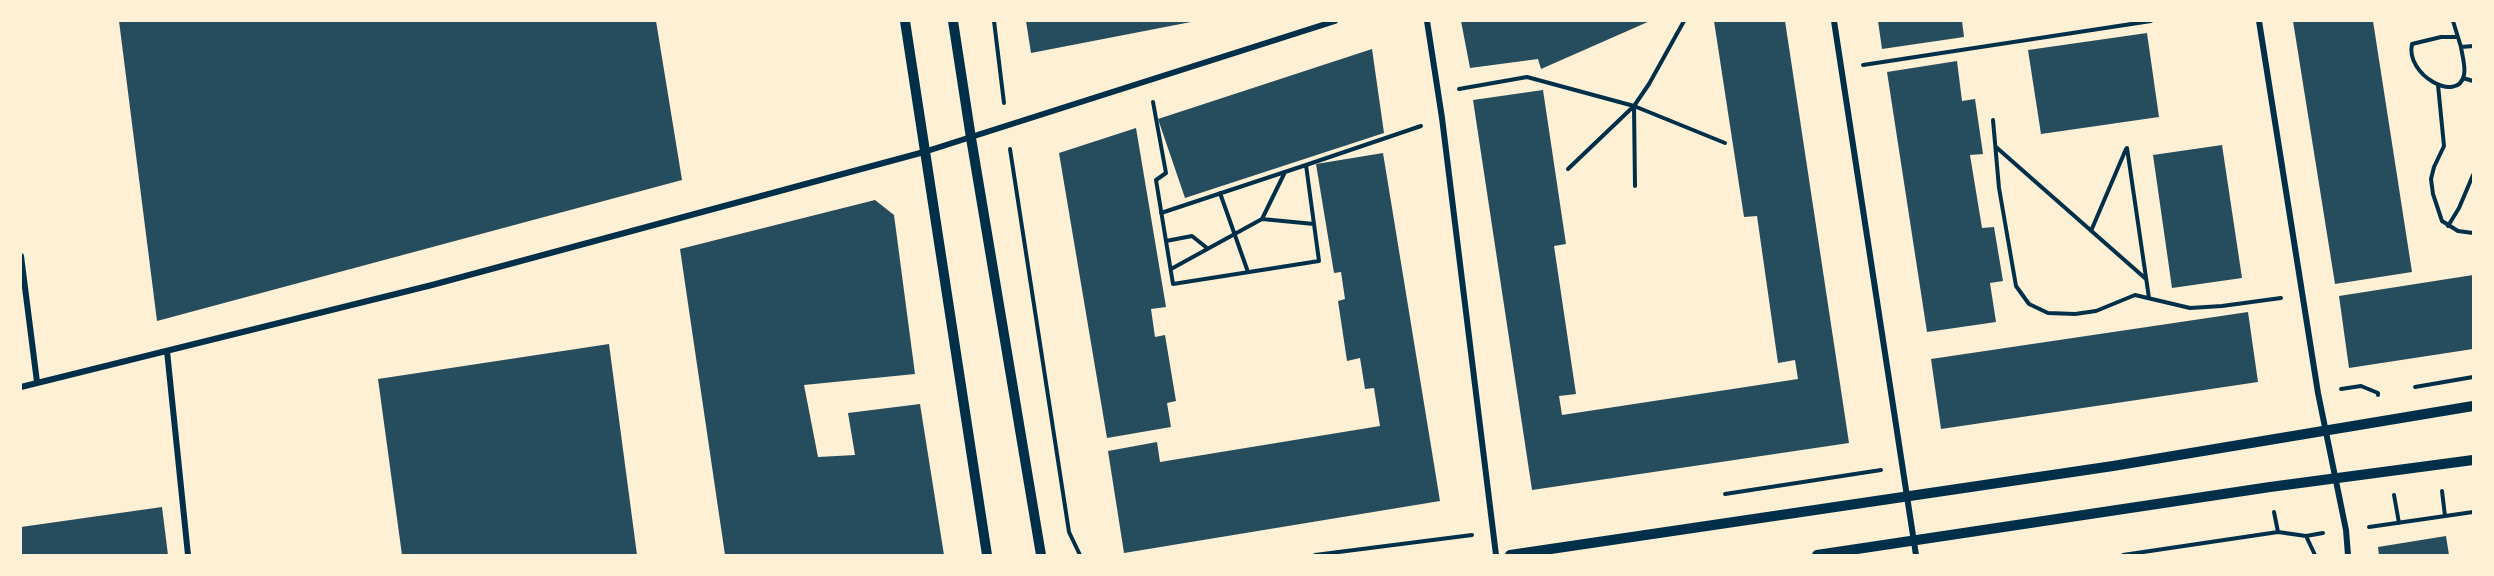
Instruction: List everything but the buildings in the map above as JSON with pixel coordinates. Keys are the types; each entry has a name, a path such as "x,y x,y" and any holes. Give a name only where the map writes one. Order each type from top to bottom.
{"street":[{"path":"905,21 987,555"},
{"path":"953,21 970,138 1041,555"},
{"path":"21,387 432,285 924,152 1335,21"},
{"path":"1427,21 1442,118 1496,555"},
{"path":"1834,21 1916,555"},
{"path":"2259,21 2302,293 2334,478 2346,530 2348,555"},
{"path":"21,256 37,382"},
{"path":"167,351 189,555"},
{"path":"1510,555 1908,498 2473,406"},
{"path":"1817,555 2334,478 2473,460"}],"path":[{"path":"994,21 1007,127 1069,532 1080,555"},
{"path":"1568,169 1634,106 1684,21"},
{"path":"1842,68 2151,21"},
{"path":"2453,21 2464,74 2461,82 2454,85 2445,87 2438,85 2418,70 2412,61 2412,44 2441,37 2456,37"},
{"path":"2460,47 2473,46"},
{"path":"1438,93 1527,77 1634,106 1725,143"},
{"path":"2463,78 2473,81"},
{"path":"1150,80 1166,173 1156,180 1173,284 1319,261 1306,165"},
{"path":"2438,85 2444,146 2431,179 2433,194 2442,221 2458,231 2473,233"},
{"path":"1634,106 1635,186"},
{"path":"1161,213 1442,118"},
{"path":"1993,120 1999,188 2016,286 2029,304 2048,313 2075,314 2096,311 2135,295 2190,308 2266,302 2302,293"},
{"path":"1996,147 2146,279"},
{"path":"2091,231 2127,148 2148,298"},
{"path":"1262,219 1286,172"},
{"path":"2448,226 2473,176"},
{"path":"1220,193 1248,272"},
{"path":"1170,269 1262,219 1314,224"},
{"path":"1166,241 1192,236 1207,248"},
{"path":"2410,388 2473,377"},
{"path":"2378,393 2388,391"},
{"path":"2442,491 2445,516"},
{"path":"2122,555 2278,532 2306,536 2473,512"},
{"path":"2306,536 2315,555"}]}
